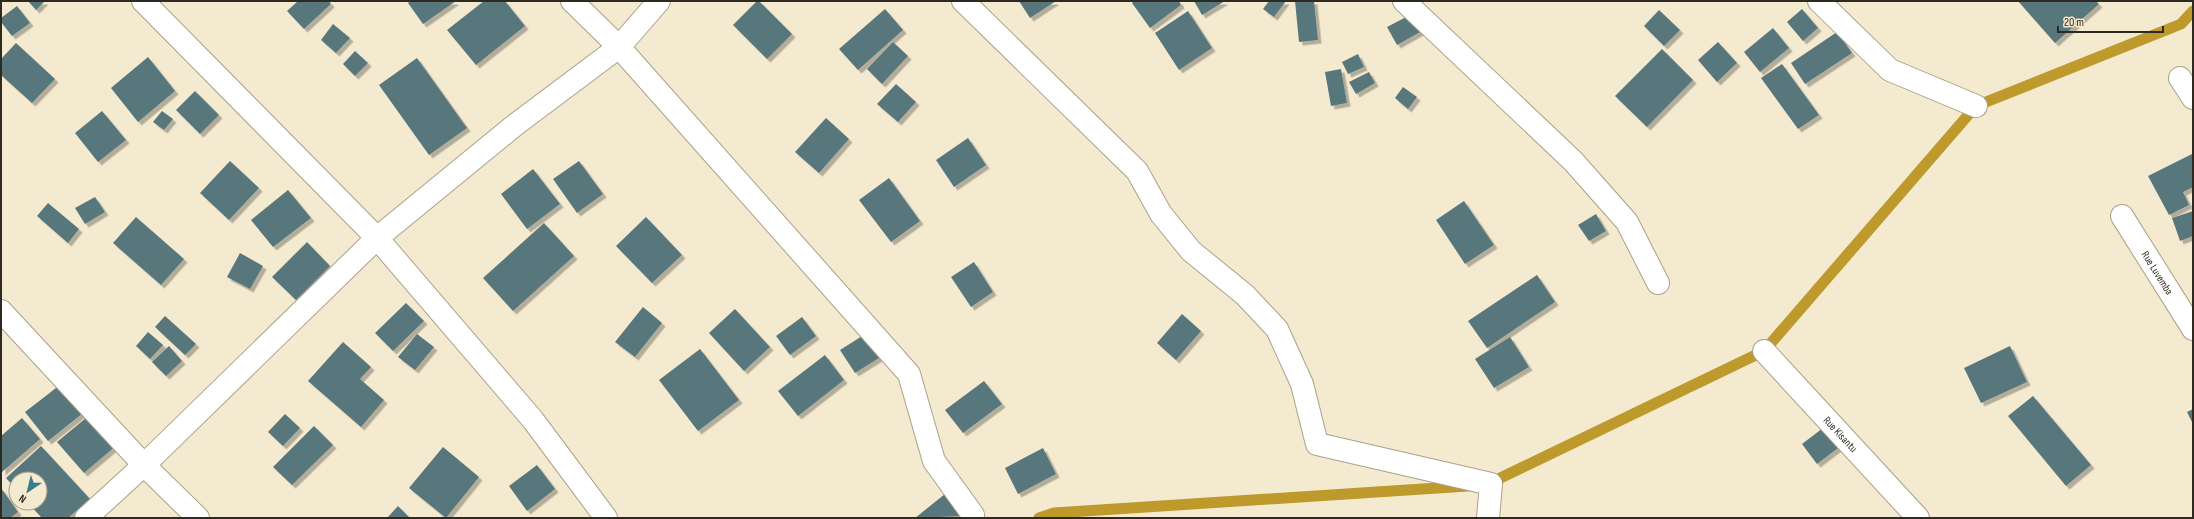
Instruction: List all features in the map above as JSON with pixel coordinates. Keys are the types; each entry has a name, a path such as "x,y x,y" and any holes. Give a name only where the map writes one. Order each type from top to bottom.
{"street":[{"path":"143,1 377,238 533,420 606,518"},
{"path":"572,1 619,47 909,374 934,461 973,515"},
{"path":"86,518 144,465 377,238 515,125 619,47 659,1"},
{"path":"962,1 1137,171 1161,214 1191,251 1245,295 1277,329 1302,384 1317,444 1491,484 1488,518"},
{"path":"1404,1 1578,167 1627,222 1658,283"},
{"path":"1819,1 1890,70 1976,106"},
{"path":"2180,78 2193,98"},
{"name":"Rue Luvemba","path":"2122,216 2193,329"},
{"path":"1,311 144,465 198,518"},
{"name":"Rue Kisantu","path":"1764,351 1918,518"}],"building":[{"path":"28,1 45,1 36,10"},
{"path":"298,1 329,1 331,4 304,29 287,11"},
{"path":"410,1 456,1 423,24 408,3"},
{"path":"484,1 505,1 525,26 476,65 447,30"},
{"path":"757,1 759,1 792,34 767,59 733,25"},
{"path":"1019,1 1056,1 1030,18"},
{"path":"1134,1 1179,1 1181,5 1150,28 1132,3"},
{"path":"1194,1 1225,1 1202,15"},
{"path":"1269,1 1286,1 1274,17 1263,9"},
{"path":"1295,1 1314,1 1318,40 1299,42"},
{"path":"2018,1 2096,1 2099,4 2055,43"},
{"path":"17,6 30,23 12,36 1,22 1,18"},
{"path":"885,9 903,30 858,70 839,49"},
{"path":"1802,9 1818,28 1803,41 1787,22"},
{"path":"1659,10 1680,30 1664,46 1644,26"},
{"path":"1188,11 1212,48 1179,70 1155,33"},
{"path":"1412,14 1422,31 1397,45 1387,27"},
{"path":"333,24 350,38 336,53 321,40"},
{"path":"1773,28 1789,48 1760,72 1744,52"},
{"path":"1837,32 1852,53 1805,84 1791,63"},
{"path":"893,42 908,56 882,84 867,69"},
{"path":"1718,42 1737,63 1717,82 1698,60"},
{"path":"16,43 55,79 32,103 1,75 1,59"},
{"path":"1662,49 1693,80 1647,127 1615,96"},
{"path":"355,51 368,63 355,76 343,64"},
{"path":"1358,54 1364,67 1348,74 1342,62"},
{"path":"148,57 175,91 138,122 111,88"},
{"path":"417,58 467,128 429,155 379,85"},
{"path":"1782,64 1819,115 1798,129 1761,78"},
{"path":"1341,69 1347,103 1331,106 1325,72"},
{"path":"1369,72 1375,83 1356,94 1349,82"},
{"path":"896,84 916,102 898,122 877,104"},
{"path":"1403,87 1417,97 1408,109 1395,98"},
{"path":"195,91 219,115 200,134 176,110"},
{"path":"102,111 126,140 98,162 75,133"},
{"path":"162,111 173,119 164,130 153,122"},
{"path":"826,118 849,139 819,173 795,152"},
{"path":"968,138 986,165 954,187 936,160"},
{"path":"2192,154 2193,187 2183,192 2189,205 2169,215 2148,176"},
{"path":"230,161 259,188 229,220 200,193"},
{"path":"579,161 603,194 577,213 553,179"},
{"path":"533,169 560,204 527,229 501,194"},
{"path":"889,178 920,221 891,242 859,200"},
{"path":"288,190 311,218 273,247 251,220"},
{"path":"95,197 105,212 85,224 75,208"},
{"path":"1464,201 1494,245 1465,264 1436,220"},
{"path":"48,203 79,229 68,243 37,216"},
{"path":"2193,211 2193,236 2180,241 2172,218"},
{"path":"1596,214 1606,231 1589,241 1578,225"},
{"path":"136,217 184,259 161,285 113,243"},
{"path":"646,217 682,255 652,283 616,246"},
{"path":"544,223 574,256 513,311 483,278"},
{"path":"307,242 330,266 296,300 272,277"},
{"path":"240,253 263,266 250,289 227,277"},
{"path":"974,262 993,292 971,307 951,277"},
{"path":"1537,275 1555,302 1487,348 1468,321"},
{"path":"406,303 424,321 393,351 375,333"},
{"path":"643,307 662,323 635,357 615,342"},
{"path":"735,309 770,347 744,371 709,333"},
{"path":"1182,314 1201,331 1176,360 1157,343"},
{"path":"165,316 196,344 185,355 155,327"},
{"path":"802,317 816,336 790,355 776,336"},
{"path":"148,332 163,345 150,359 136,346"},
{"path":"867,333 882,356 855,373 840,350"},
{"path":"417,334 434,347 415,370 398,357"},
{"path":"1510,337 1529,367 1494,388 1475,359"},
{"path":"343,342 371,367 360,379 384,400 361,427 308,381"},
{"path":"169,346 182,361 166,376 152,362"},
{"path":"2010,346 2027,382 1981,403 1964,368"},
{"path":"700,349 739,400 698,431 659,380"},
{"path":"825,355 844,380 798,416 778,391"},
{"path":"65,381 88,409 48,441 25,412"},
{"path":"984,381 1002,404 963,433 945,410"},
{"path":"2033,396 2091,465 2066,486 2008,416"},
{"path":"98,408 124,439 84,473 57,442"},
{"path":"2193,409 2193,424 2187,412"},
{"path":"285,414 300,428 283,446 268,432"},
{"path":"22,418 40,439 2,472 1,436"},
{"path":"314,426 333,445 292,485 273,467"},
{"path":"1823,428 1838,448 1817,464 1802,444"},
{"path":"41,446 90,499 68,518 42,518 35,511 48,511 48,471 14,471"},
{"path":"443,447 479,477 446,518 409,488"},
{"path":"1043,448 1056,474 1018,494 1005,468"},
{"path":"537,465 555,489 527,511 509,486"},
{"path":"1,488 8,498 8,511 18,512 10,518 1,518"},
{"path":"945,494 962,516 915,518"},
{"path":"398,506 410,518 387,518"}],"waterway":[{"path":"1488,484 1764,351 1976,106 2181,24 2193,11"},
{"path":"1039,518 1054,513 1468,486"}]}
